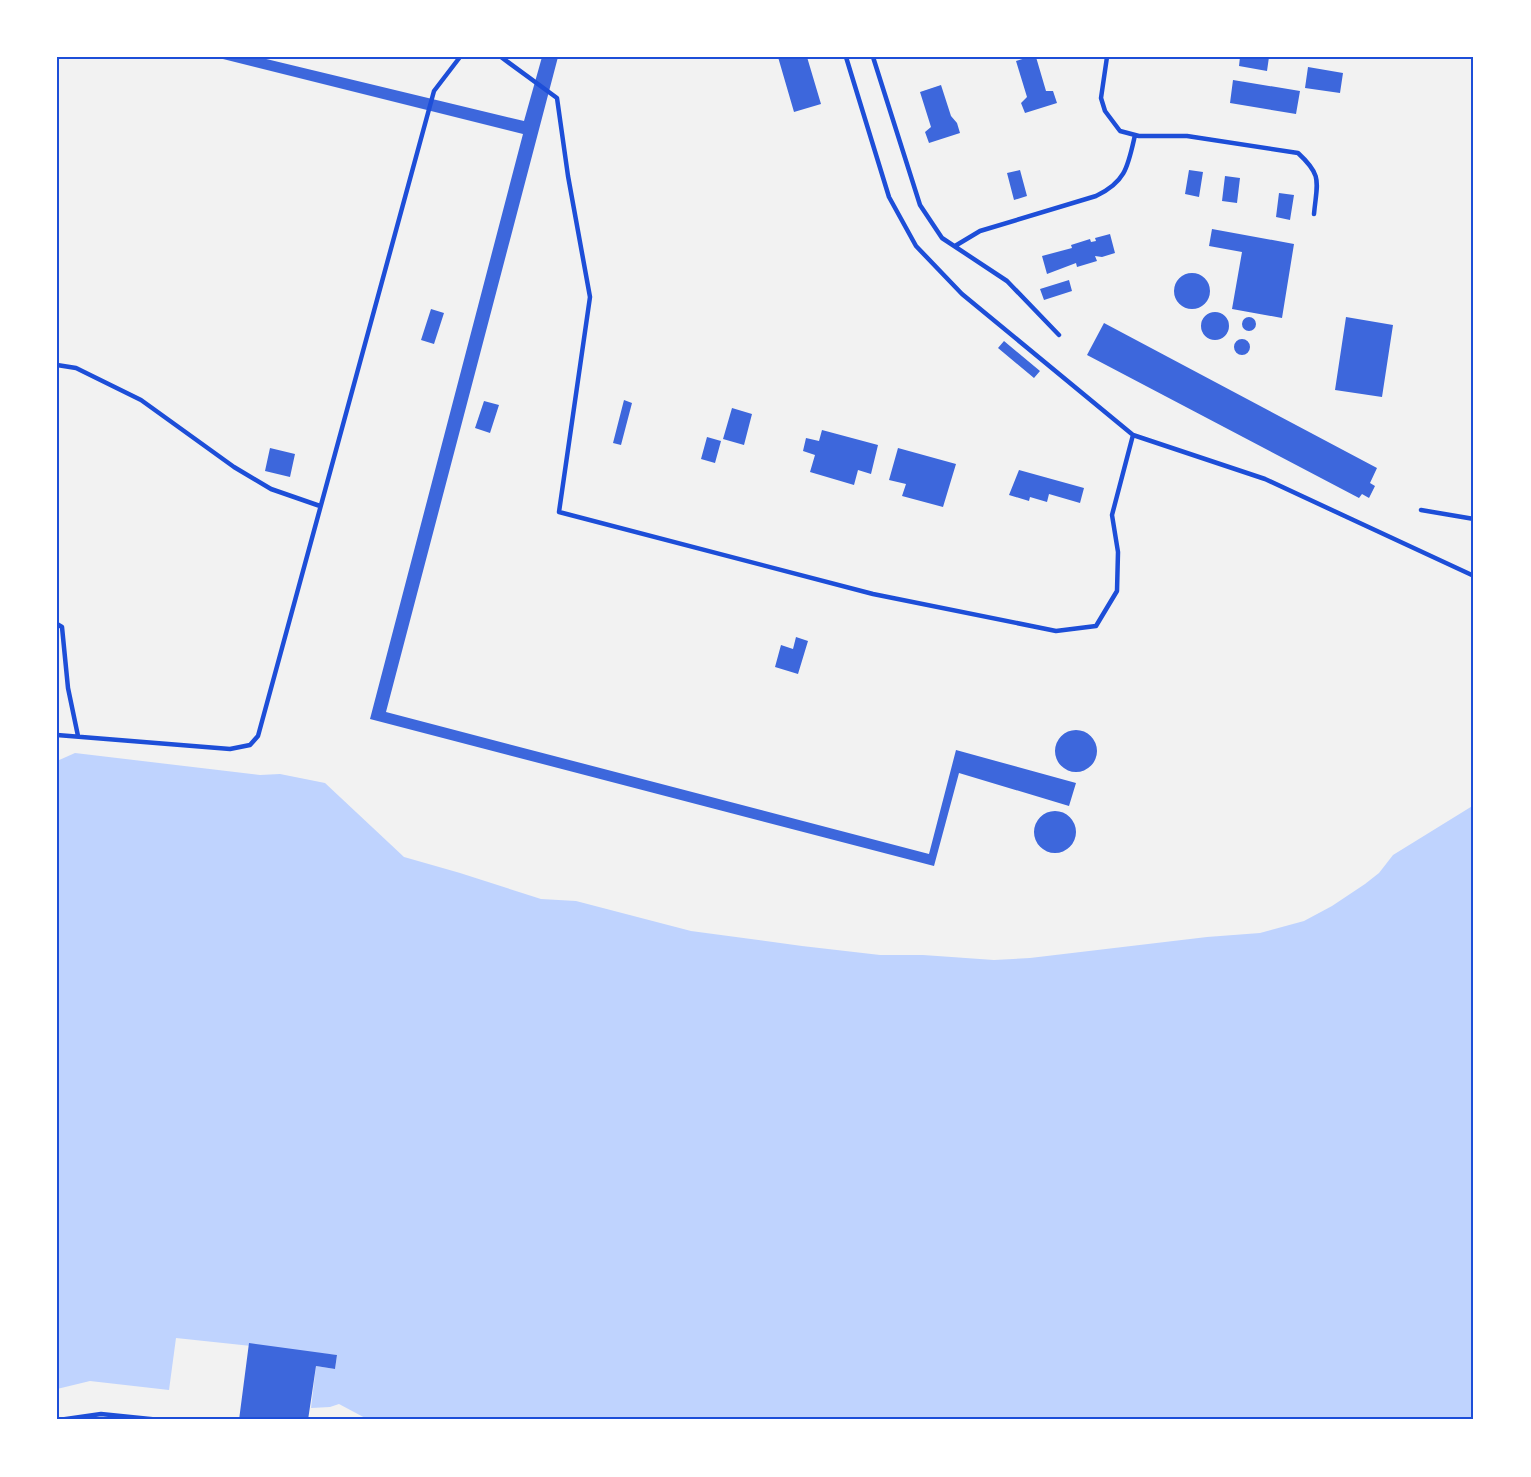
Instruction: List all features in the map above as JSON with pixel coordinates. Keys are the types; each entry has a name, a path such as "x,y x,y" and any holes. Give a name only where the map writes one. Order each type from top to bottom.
{"lane":[{"path":"57,735 230,749 250,745 258,736 434,91 460,57"},
{"path":"501,57 557,98 568,176 590,297 559,512 873,594 1056,631 1096,626 1117,591 1118,552 1112,515 1132,435"},
{"path":"846,57 889,197 916,246 962,294 1132,435 1265,479 1474,576"},
{"path":"873,57 920,205 942,238 1007,282 1059,335"},
{"path":"1107,57 1101,98 1105,111 1120,131 1136,135 1187,136 1298,153 1310,164 1317,176 1314,214"},
{"path":"955,246 980,231 1096,196 1112,189 1127,170 1136,135"},
{"path":"57,365 76,368 141,400 234,467 271,489 320,506"},
{"path":"1421,510 1474,519"},
{"path":"57,624 62,627 68,688 78,736"},
{"path":"59,1420 100,1414 160,1420"}],"water":[{"path":"75,753 260,775 280,774 325,783 404,857 541,899 576,901 691,931 802,946 880,955 923,955 994,960 1260,933 1304,921 1365,884 1379,873 1393,855 1474,805 1474,1420 369,1420 339,1404 311,1408 316,1366 335,1369 337,1355 176,1338 169,1390 90,1381 57,1389 57,761"}],"building":[{"path":"215,57 258,57 524,121 542,57 558,57 386,712 929,854 956,750 1076,783 1069,806 959,773 934,866 370,719 523,134"},
{"path":"778,57 807,57 821,104 794,112"},
{"path":"1036,57 1046,91 1053,91 1057,103 1025,113 1021,103 1027,97 1016,61"},
{"path":"1240,57 1269,57 1267,71 1239,66"},
{"path":"1308,67 1343,73 1340,93 1305,88"},
{"path":"1233,80 1300,91 1296,114 1230,103"},
{"path":"941,85 951,116 957,123 960,133 929,143 925,132 931,127 920,92"},
{"path":"1020,170 1027,196 1014,200 1007,173"},
{"path":"1189,170 1203,172 1199,197 1185,194"},
{"path":"1225,176 1240,178 1237,203 1222,201"},
{"path":"1279,193 1294,195 1290,220 1276,217"},
{"path":"1212,229 1294,244 1282,318 1232,309 1242,252 1209,246"},
{"path":"1110,234 1115,253 1102,257 1095,256 1097,261 1077,267 1076,263 1047,274 1042,256 1072,248 1071,245 1090,239 1091,242 1096,241 1095,238"},
{"path":"1192,273 1205,278 1210,291 1205,304 1192,309 1179,304 1174,291 1179,278"},
{"path":"1069,280 1072,291 1044,300 1040,289"},
{"path":"431,309 444,313 434,344 421,340"},
{"path":"1215,312 1225,316 1229,326 1225,336 1215,340 1205,336 1201,326 1205,316"},
{"path":"1249,317 1254,319 1256,324 1254,329 1249,331 1244,329 1242,324 1244,319"},
{"path":"1346,317 1393,325 1382,397 1335,390"},
{"path":"1104,323 1377,468 1370,483 1375,486 1369,498 1362,494 1359,498 1087,355"},
{"path":"1239,339 1245,339 1250,347 1248,353 1239,355 1234,350 1234,344"},
{"path":"1004,341 1040,371 1034,378 998,348"},
{"path":"624,400 632,403 621,445 613,443"},
{"path":"484,401 499,405 490,433 475,428"},
{"path":"732,408 752,414 744,445 723,439"},
{"path":"822,430 878,445 871,474 858,470 854,485 810,472 815,455 803,451 806,438 819,441"},
{"path":"707,437 721,441 715,463 701,459"},
{"path":"270,448 295,454 290,477 265,471"},
{"path":"898,448 956,464 943,507 902,496 906,484 889,480"},
{"path":"1019,470 1084,488 1080,503 1049,494 1047,502 1030,497 1029,501 1009,495"},
{"path":"796,637 808,641 798,674 775,667 781,645 793,649"},
{"path":"1076,730 1091,736 1097,751 1091,766 1076,772 1061,766 1055,751 1061,736"},
{"path":"1055,811 1070,817 1076,832 1070,847 1055,853 1040,847 1034,832 1040,817"},
{"path":"249,1343 337,1355 335,1369 316,1366 308,1420 239,1420"}]}
